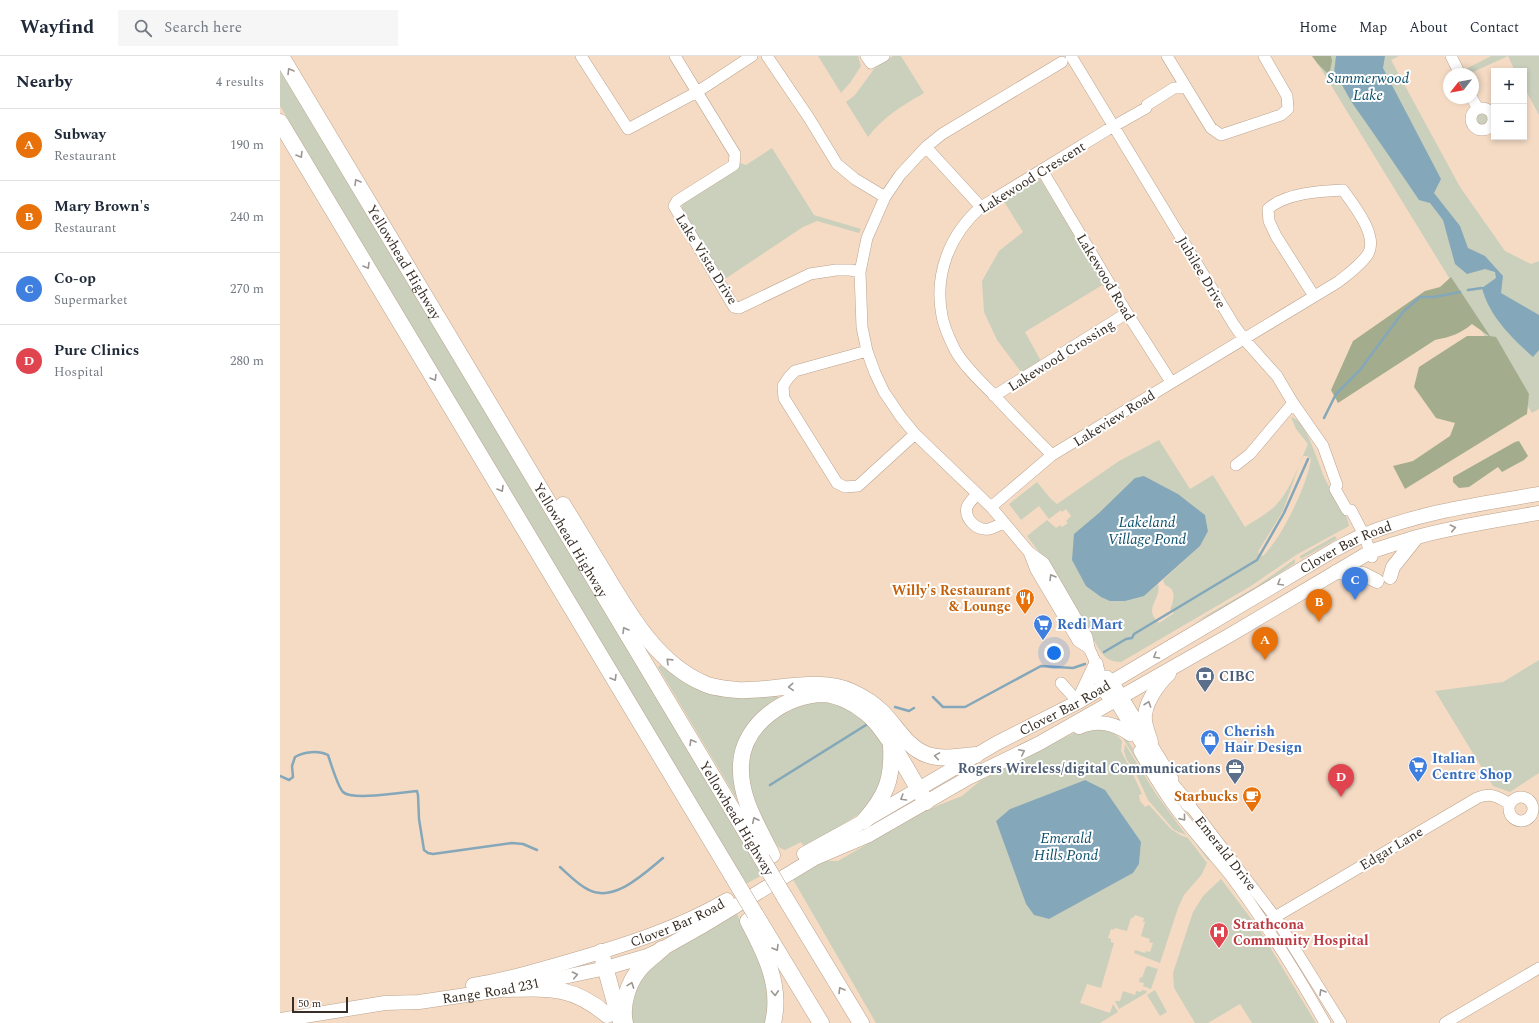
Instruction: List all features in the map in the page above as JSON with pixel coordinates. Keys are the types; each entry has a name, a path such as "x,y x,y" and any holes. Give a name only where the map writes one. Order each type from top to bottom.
{"highway":[{"name":"Yellowhead Highway","path":"282,56 767,857"},
{"path":"280,122 664,762 751,916 821,1023"},
{"path":"387,231 458,333 625,606 641,629 674,666 703,684 738,690 815,685 835,686 851,691 866,699 883,713 913,746 927,754 943,758 976,755"},
{"path":"861,1023 807,932 806,920 767,857 744,796 741,763 744,747 758,725 779,707 809,695 825,694 851,703 866,712 882,731 926,793"},
{"path":"889,721 926,793"},
{"path":"864,821 880,802 887,787 891,770 891,744"},
{"path":"751,916 774,983 776,1010 773,1023"},
{"path":"625,1023 626,998 633,978 640,969 662,949"},
{"path":"596,954 610,1019"},
{"path":"600,970 622,1023"},
{"path":"508,989 550,988 557,990 582,998 594,1004 610,1019"}],"main road":[{"name":"Clover Bar Road","path":"596,954 701,914 864,821 926,793 968,778 1038,744 1238,607 1334,550 1364,535 1429,514 1539,494"},
{"path":"1371,555 1376,544 1385,539 1491,502"},
{"name":"Clover Bar Road","path":"600,970 647,956 662,949 815,858 869,836 976,755 1010,736 1078,702 1112,693 1182,663 1336,572 1388,545 1442,530 1539,513"},
{"path":"1230,635 1278,598 1350,553 1362,542 1364,535"},
{"path":"1390,577 1392,567 1416,538"},
{"path":"1336,572 1363,574 1376,581"},
{"path":"1151,742 1145,719 1149,700 1163,680 1182,663"},
{"path":"1078,702 1098,667"},
{"path":"1112,693 1154,763 1189,805"},
{"path":"1038,744 1082,725 1094,722 1106,722 1130,734"},
{"name":"Range Road 231","path":"385,1003 403,997 514,977 596,954"},
{"name":"Range Road 231","path":"280,1020 385,1003 419,1002 508,989 600,970"}],"street":[{"path":"580,56 628,129 697,92 752,56"},
{"path":"675,56 697,92"},
{"path":"767,56 809,118 837,164 855,179 885,197"},
{"path":"866,56 871,63 884,56"},
{"path":"1167,56 1183,87 1210,128 1221,135 1281,115 1288,108 1287,96 1264,56"},
{"path":"1451,56 1457,68"},
{"path":"1066,59 942,134 926,147 900,175 885,197 867,238 860,272 862,327 867,352 875,373 884,392 901,417 915,434 991,507 1029,552 1036,570 1062,604 1078,641 1089,648 1112,693"},
{"name":"Jubilee Drive","path":"1066,59 1113,126 1234,325 1244,339 1277,376 1293,403 1323,446 1337,484 1335,489 1347,510 1351,510 1364,535"},
{"name":"Lakewood Crescent","path":"1052,455 976,377 956,351 941,311 941,280 943,266 953,239 969,218 981,208 1113,126 1146,108 1151,110 1178,94 1183,87"},
{"name":"Lake Vista Drive","path":"697,92 735,154 734,165 677,201 674,206 734,308 739,308 810,274 836,270 860,272"},
{"path":"1475,104 1478,109"},
{"path":"926,147 981,208"},
{"name":"Lakewood Road","path":"1042,170 1127,313 1171,382"},
{"path":"1343,190 1356,208 1368,232 1371,240 1369,253 1358,265 1338,282 1314,296 1276,236 1269,221 1268,209 1284,199 1326,191 1343,190"},
{"name":"Lakeview Road","path":"991,507 1052,455 1314,296"},
{"name":"Lakewood Crossing","path":"994,396 1127,313"},
{"path":"867,352 795,371 783,386 784,398 837,483 845,487 858,486 915,434"},
{"path":"1236,465 1250,454 1293,403"},
{"path":"977,494 968,506 967,514 970,521 978,527 984,529 990,529 1004,522"},
{"path":"1364,535 1371,555"},
{"path":"1061,683 1078,702"},
{"name":"Emerald Drive","path":"1112,693 1130,734 1153,775 1177,811 1230,875 1261,918 1291,964 1325,1023"},
{"name":"Emerald Drive","path":"1112,693 1151,742 1189,805 1275,916 1341,1023"},
{"name":"Edgar Lane","path":"1275,916 1477,798 1492,794 1510,804"},
{"path":"1515,798 1527,798 1530,800 1535,818 1517,820 1511,815 1509,808 1510,804 1515,798"},
{"path":"1445,1023 1539,968"}],"green space":[{"path":"818,56 858,56 861,66 850,83 841,93"},
{"path":"893,56 901,56 924,93 887,117 868,137 846,102 855,95 874,69"},
{"path":"1312,56 1331,56 1332,61 1329,75 1317,63"},
{"path":"1313,56 1399,56 1391,60 1460,187 1505,251 1531,264 1539,261 1539,409 1532,413"},
{"path":"1491,56 1508,56 1479,69 1479,68 1468,68"},
{"path":"1508,56 1539,56 1539,115 1527,93 1527,68 1514,68"},
{"path":"280,63 764,874 746,884 280,106"},
{"path":"1479,112 1487,115 1489,121 1483,126 1478,123 1477,118"},
{"path":"772,148 814,215 861,229 859,233 817,221 803,227 722,281 680,211 684,201 740,163 746,165"},
{"path":"1040,179 1104,284 1025,332 1041,361 1021,372 997,340 984,312 982,281 999,251 1023,232 1003,200"},
{"path":"1451,277 1490,336 1496,337 1529,394 1527,414 1405,489 1393,466 1413,461 1450,436 1455,423 1436,418 1414,387 1419,367 1467,336 1489,336 1472,324 1455,335 1435,340 1338,403 1331,390 1353,341 1425,291 1440,287"},
{"path":"1291,417 1297,420 1307,434 1325,479 1342,508 1349,526 1296,555 1251,586 1121,662 1111,660 1103,655 1047,563 1027,536 1047,520 1056,528 1060,525 1062,527 1068,523 1066,521 1071,516 1066,509 1062,512 1061,510 1049,519 1039,506 1021,520 1009,504 1037,482 1057,504 1119,461 1159,440 1190,489 1213,475 1245,527 1270,511 1285,494 1294,478 1299,464 1283,511 1259,550 1258,553 1263,556 1278,537 1293,510 1309,470 1311,459 1307,456 1303,457 1308,444 1296,429","holes":["1144,476 1178,494 1205,515 1208,530 1200,546 1163,580 1165,585 1173,592 1173,602 1170,610 1174,613 1159,623 1154,618 1152,613 1152,608 1157,595 1158,584 1144,596 1075,534"]},
{"path":"1519,441 1528,456 1524,460 1502,472 1498,467 1469,487 1459,488 1453,482 1453,477"},
{"path":"1335,536 1337,539 1301,559 1300,556"},
{"path":"1295,559 1295,563 1259,587 1195,622 1257,586"},
{"path":"1539,660 1539,773 1510,792 1493,786 1435,691 1503,682"},
{"path":"660,665 685,682 777,693 778,698 757,716 741,806 658,667"},
{"path":"816,699 848,705 875,731 883,747 886,769 869,808 805,848 801,842 785,850 781,849 773,839 755,801 749,773 750,759 753,746 769,723 782,713"},
{"path":"1089,726 1107,730 1115,734 1122,741 1121,751 1142,794 1139,795 1140,801 1145,807 1149,805 1171,829 1188,838 1207,863 1202,874 1184,895 1178,908 1160,963 1134,953 1135,950 1145,953 1146,951 1150,952 1153,943 1149,942 1150,939 1141,936 1145,922 1143,922 1144,918 1135,915 1131,918 1127,931 1115,928 1114,930 1111,929 1108,938 1114,943 1101,988 1087,984 1080,1003 1110,1013 1113,1004 1118,1012 1100,1023 876,1023 791,876 822,861 838,861 924,811 962,796 980,781","holes":["1085,780 1141,842 1139,864 1133,873 1049,919 1034,915 1026,904 996,821 1010,809"]},
{"path":"1122,737 1127,739 1146,771 1210,860 1208,860 1160,797"},
{"path":"1125,744 1156,794 1186,835 1174,830 1148,800 1137,776 1126,758 1124,751"},
{"name":"Strathcona Community Hospital","path":"1221,879 1259,929 1316,1023 1252,1023 1240,1004 1208,1023 1195,1023 1174,988 1173,973 1193,912 1203,896"},
{"path":"735,910 770,986 769,1023 632,1023 631,1014 633,993 651,966"},
{"path":"1148,966 1158,969 1151,989 1143,986 1144,983 1139,982 1140,977 1142,978 1146,967"},
{"path":"1142,990 1147,991 1119,1009 1115,1001 1120,1001 1123,991 1135,995 1136,991 1141,992"},
{"path":"1155,990 1167,1012 1160,1016 1147,995"}],"water":[{"name":"Summerwood Lake","path":"1336,56 1385,56 1383,68 1441,179 1434,193 1460,226 1468,248 1485,256 1503,276 1501,293 1539,315 1539,350 1533,357 1502,326 1485,298 1482,288 1496,278 1495,272 1485,269 1467,274 1455,264 1443,220 1430,203 1419,200 1352,103 1334,73"},
{"name":"Lakeland Village Pond","path":"1144,476 1178,494 1205,515 1208,531 1200,546 1144,596 1125,601 1110,601 1101,597 1086,586 1072,560 1074,534 1099,513 1135,478"},
{"name":"Emerald Hills Pond","path":"1085,780 1105,790 1141,842 1139,864 1133,873 1049,919 1034,915 1026,904 996,821 1010,809"}],"waterway":[{"path":"1468,290 1482,288"},
{"path":"1324,418 1336,394 1360,370 1403,312 1420,297 1434,297 1460,292"},
{"path":"1104,652 1126,639 1132,638 1134,634 1257,560 1284,513 1308,459"},
{"path":"933,697 943,707 965,707 1041,666 1073,668 1085,664"},
{"path":"895,707 909,711 914,708"},
{"path":"770,785 866,725"},
{"path":"280,776 289,780 293,777 292,766 295,757 311,752 324,753 328,755 341,789 348,795 367,796 417,791 419,819 424,850 428,853 433,854 512,843 523,844 537,850"},
{"path":"560,867 585,888 599,893 609,893 619,890 629,884 663,858"}],"place":[{"name":"Co-op","path":"1355,600"},
{"name":"Willy's Restaurant & Lounge","path":"1025,615"},
{"name":"Mary Brown's","path":"1319,622"},
{"name":"Redi Mart","path":"1043,641"},
{"name":"Subway","path":"1265,660"},
{"name":"CIBC","path":"1205,693"},
{"name":"Cherish Hair Design","path":"1210,756"},
{"name":"Italian Centre Shop","path":"1418,783"},
{"name":"Rogers Wireless/digital Communications","path":"1235,785"},
{"name":"Pure Clinics","path":"1341,797"},
{"name":"Starbucks","path":"1252,813"},
{"name":"Strathcona Community Hospital","path":"1219,949"}]}
